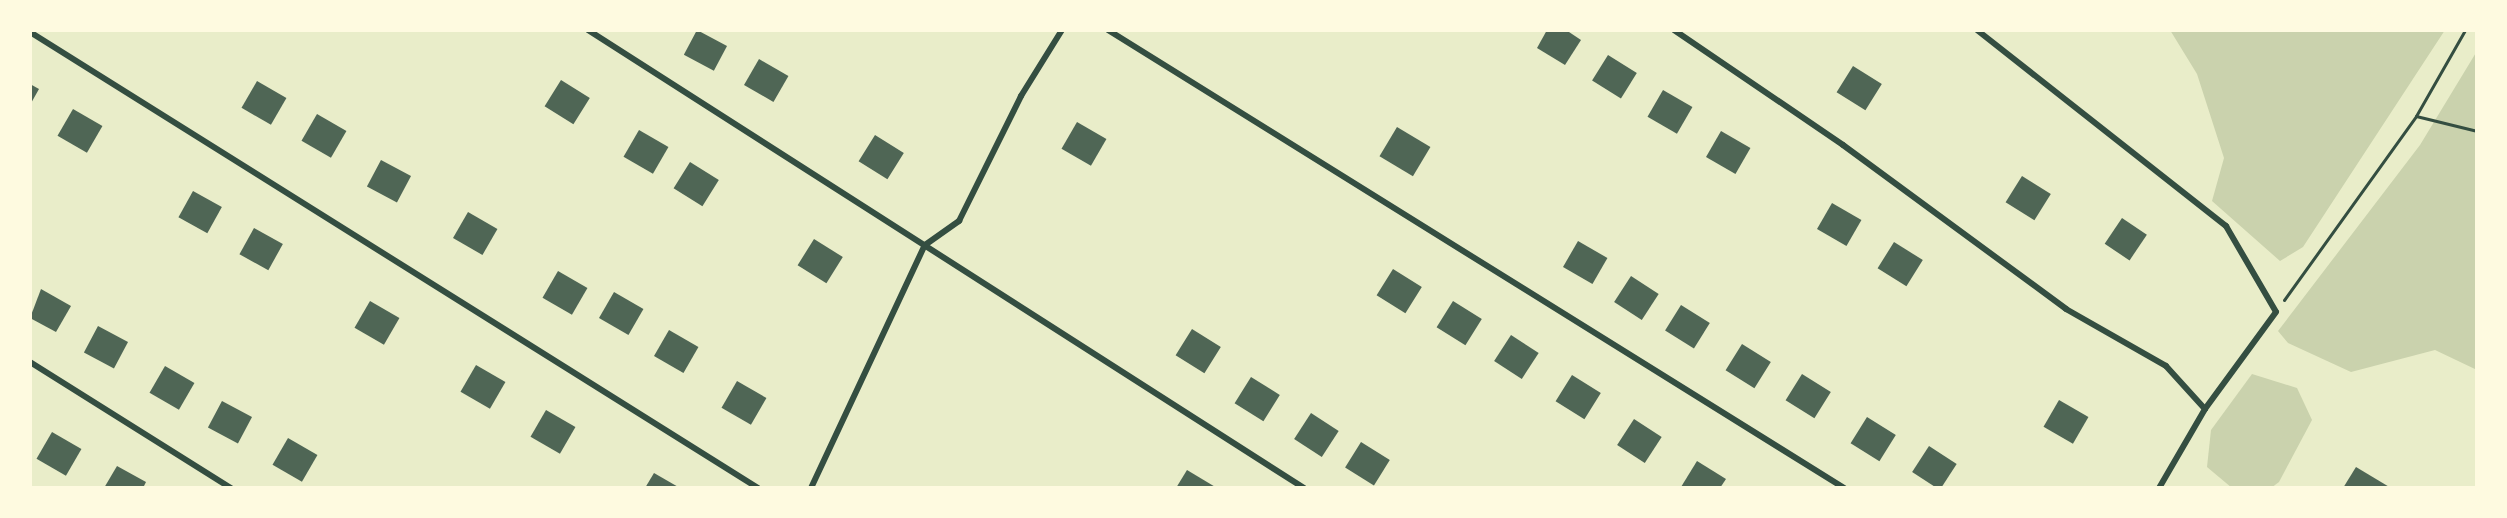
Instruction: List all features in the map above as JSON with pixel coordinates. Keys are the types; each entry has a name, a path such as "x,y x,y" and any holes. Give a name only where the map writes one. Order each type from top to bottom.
{"street":[{"path":"588,30 1304,488"},
{"path":"811,488 925,245 959,220 1021,96 1062,30"},
{"path":"1108,30 1844,488"},
{"path":"1674,30 1843,145 2066,309 2166,366 2205,409"},
{"path":"1977,30 2226,226 2276,312 2205,409 2159,488"},
{"path":"30,32 758,488"},
{"path":"30,362 231,488"}],"path":[{"path":"2276,312 2416,116 2465,30"},
{"path":"2416,116 2477,131"}],"green space":[{"path":"2170,30 2445,30 2303,247 2280,261 2212,201 2224,158 2197,74"},
{"path":"2477,51 2477,370 2435,350 2351,372 2288,343 2278,331 2420,145"},
{"path":"2252,374 2297,388 2312,420 2279,482 2271,488 2232,488 2207,467 2211,430"}],"building":[{"path":"697,30 727,46 714,71 684,55"},
{"path":"1547,30 1566,30 1581,40 1565,65 1537,48"},
{"path":"1608,55 1637,73 1621,98 1592,80"},
{"path":"759,59 788,76 773,102 744,85"},
{"path":"1853,66 1882,84 1865,110 1837,92"},
{"path":"561,80 590,98 573,124 545,106"},
{"path":"257,81 286,98 271,125 242,108"},
{"path":"30,84 39,89 30,105"},
{"path":"1663,90 1692,107 1677,134 1648,117"},
{"path":"73,109 102,126 87,153 58,136"},
{"path":"317,114 346,131 331,158 302,141"},
{"path":"1077,122 1106,139 1091,166 1062,149"},
{"path":"1397,127 1430,147 1413,176 1379,156"},
{"path":"639,130 668,147 653,174 624,157"},
{"path":"1721,131 1750,148 1735,174 1706,157"},
{"path":"875,135 904,153 887,179 859,161"},
{"path":"381,160 411,176 397,202 367,186"},
{"path":"690,162 719,180 702,206 674,188"},
{"path":"2022,176 2051,194 2034,220 2006,202"},
{"path":"193,191 222,207 207,233 178,217"},
{"path":"1832,203 1861,220 1846,246 1817,229"},
{"path":"468,212 497,229 482,255 453,238"},
{"path":"2122,218 2147,235 2130,260 2105,244"},
{"path":"254,228 283,244 268,270 239,254"},
{"path":"814,239 843,257 826,283 798,265"},
{"path":"1578,241 1607,258 1592,284 1563,267"},
{"path":"1894,242 1923,260 1906,286 1878,268"},
{"path":"1393,269 1422,287 1405,313 1377,295"},
{"path":"558,271 587,288 572,315 542,298"},
{"path":"1631,276 1659,294 1642,320 1614,302"},
{"path":"41,289 71,306 56,332 30,318"},
{"path":"614,292 643,309 628,335 599,318"},
{"path":"370,301 399,318 384,345 354,328"},
{"path":"1453,301 1482,319 1465,345 1437,327"},
{"path":"1681,305 1710,323 1694,348 1665,330"},
{"path":"98,326 128,342 114,368 84,352"},
{"path":"1192,329 1221,347 1204,373 1176,355"},
{"path":"669,330 698,347 683,373 654,356"},
{"path":"1511,335 1539,353 1522,379 1494,361"},
{"path":"1742,344 1771,362 1754,388 1726,370"},
{"path":"476,365 505,382 490,409 460,392"},
{"path":"165,366 194,383 179,410 150,393"},
{"path":"1802,374 1831,392 1814,418 1786,400"},
{"path":"1572,375 1601,393 1584,419 1556,401"},
{"path":"1251,377 1280,395 1263,421 1235,403"},
{"path":"737,381 766,398 751,425 722,408"},
{"path":"2059,400 2088,417 2073,444 2044,427"},
{"path":"222,401 252,417 238,443 208,427"},
{"path":"546,410 575,427 560,454 530,437"},
{"path":"1311,413 1339,431 1322,457 1294,439"},
{"path":"1867,417 1896,435 1879,461 1851,443"},
{"path":"1634,419 1662,437 1645,463 1617,445"},
{"path":"52,432 81,449 66,476 36,459"},
{"path":"288,438 317,455 302,482 272,465"},
{"path":"1361,442 1390,460 1374,485 1345,467"},
{"path":"1929,446 1957,464 1941,488 1937,488 1912,472"},
{"path":"1697,461 1726,479 1720,488 1681,487"},
{"path":"117,466 146,482 143,488 104,488"},
{"path":"2356,467 2391,488 2343,488"},
{"path":"1187,470 1217,488 1176,488"},
{"path":"654,473 680,488 645,488"}]}
